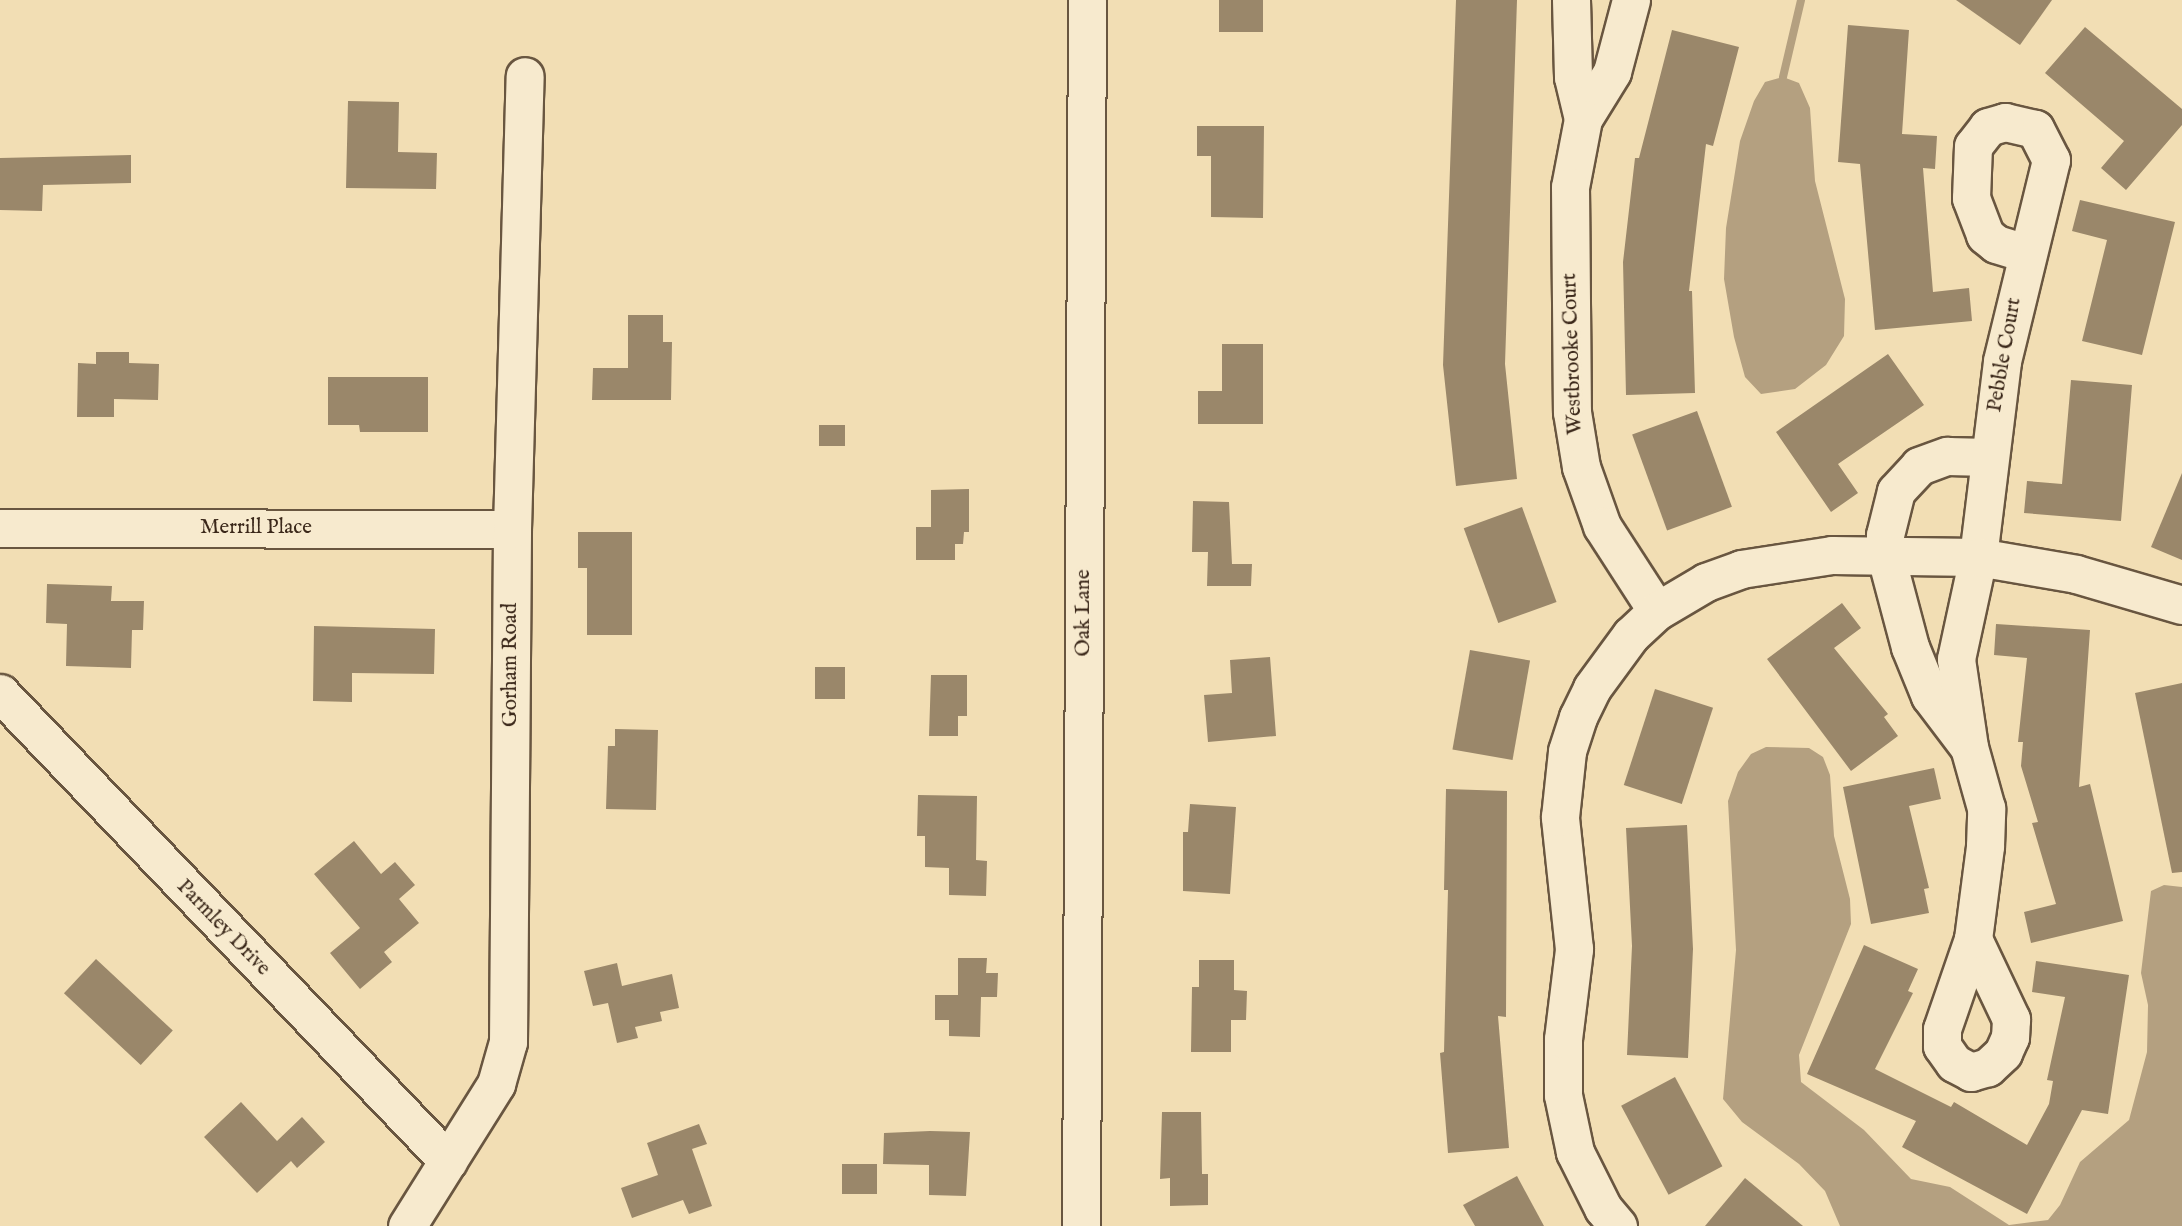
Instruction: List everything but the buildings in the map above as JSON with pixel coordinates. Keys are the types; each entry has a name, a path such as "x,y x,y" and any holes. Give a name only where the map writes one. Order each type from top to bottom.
{"street":[{"name":"Oak Lane","path":"1081,1226 1087,0"},
{"name":"Westbrooke Court","path":"1571,0 1573,77 1583,119 1569,221 1576,443 1602,526 1657,611"},
{"name":"Westbrooke Court","path":"1583,119 1612,72 1631,0"},
{"name":"Gorham Road","path":"407,1226 496,1084 508,1042 512,529 525,76"},
{"name":"Pebble Court","path":"1969,747 1956,659 1978,557 1989,457 2025,253"},
{"path":"1973,939 1986,808 1969,747 1930,696 1910,648 1885,553 1890,510 1905,478 1919,466 1947,456 1989,457"},
{"name":"Merrill Place","path":"0,528 512,529"},
{"path":"1618,1226 1598,1199 1576,1152 1563,1095 1563,1039 1574,949 1561,783 1567,751 1592,688 1631,635 1657,611 1694,588 1741,569 1785,559 1885,553 1978,557 2076,574 2182,605"},
{"name":"Parmley Drive","path":"0,693 448,1161"}],"shaded area":[{"path":"1783,77 1799,83 1810,108 1815,181 1845,299 1844,336 1826,365 1795,389 1761,394 1745,377 1734,337 1724,279 1726,228 1740,141 1754,101 1765,82"},
{"path":"1766,747 1809,748 1823,757 1830,775 1834,836 1850,899 1851,924 1799,1055 1801,1082 1864,1130 1911,1179 1950,1187 2009,1225 2048,1220 2060,1205 2080,1162 2129,1120 2147,1052 2148,1005 2141,973 2151,891 2164,885 2182,887 2182,1226 1840,1226 1825,1191 1799,1164 1742,1122 1723,1099 1736,950 1728,801 1738,772 1751,754"}],"waterway":[{"path":"1783,77 1801,0"}]}
